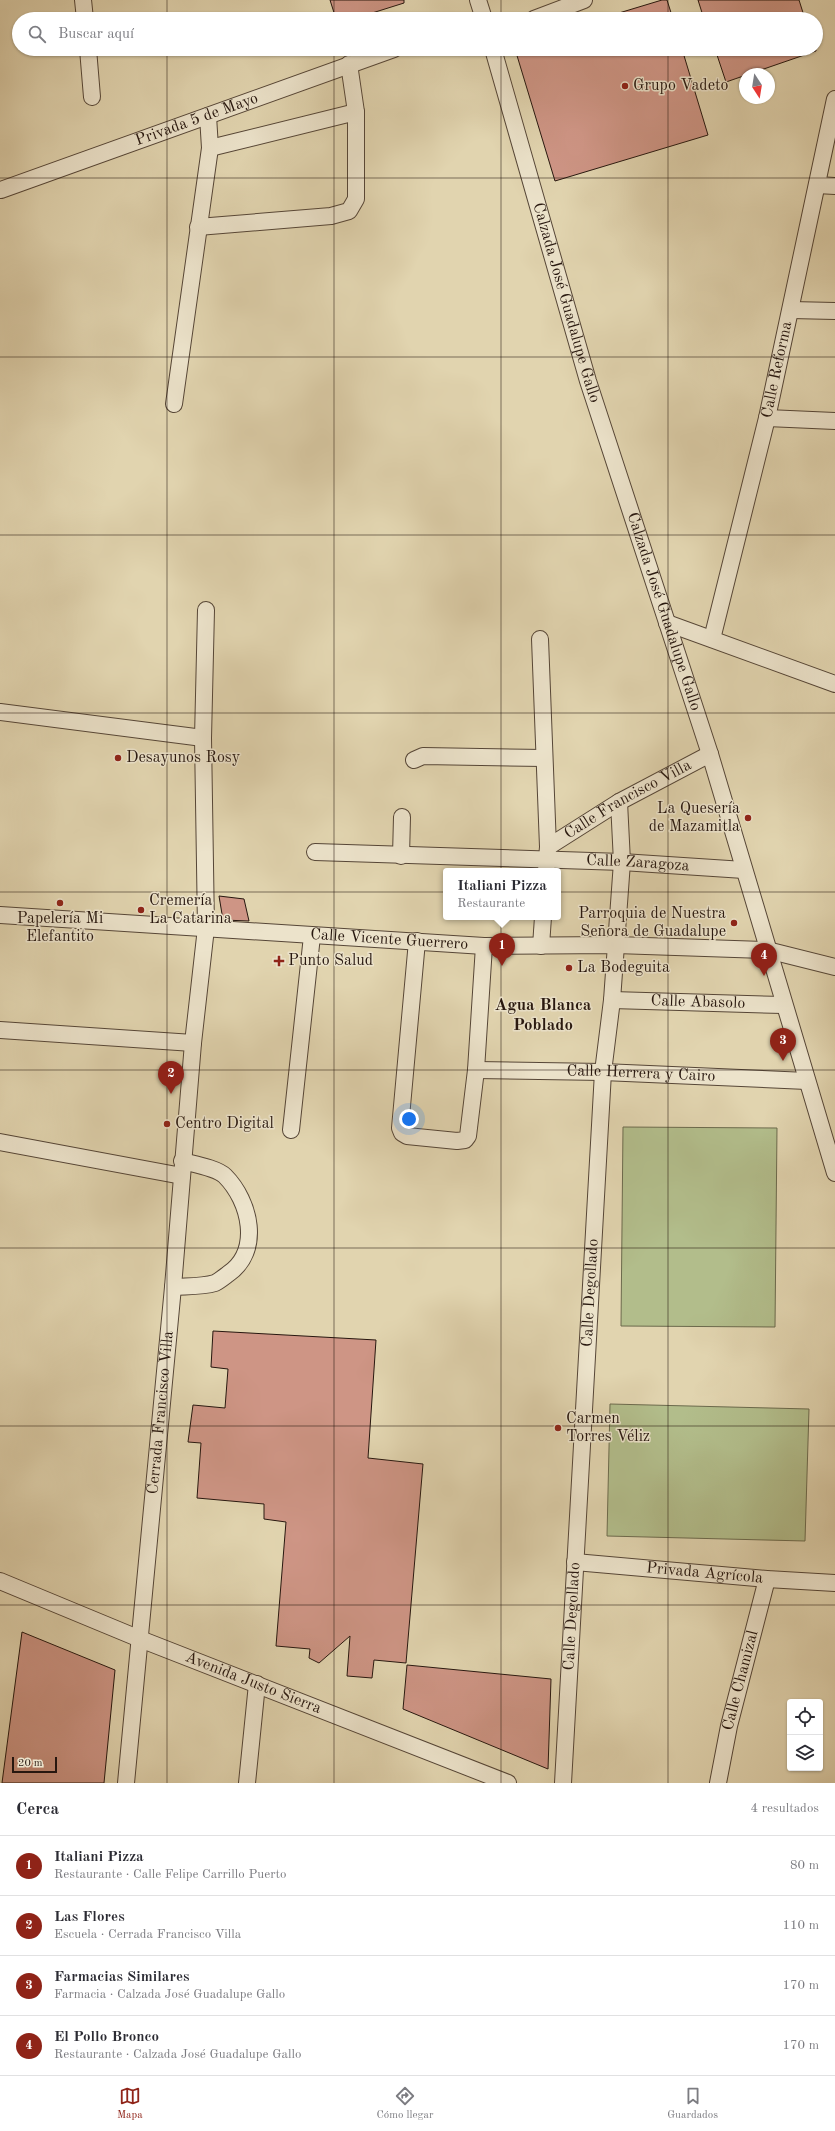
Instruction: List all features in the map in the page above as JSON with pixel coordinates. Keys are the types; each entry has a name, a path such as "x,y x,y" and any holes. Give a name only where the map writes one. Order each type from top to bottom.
{"street":[{"path":"83,0 84,12"},
{"path":"478,0 480,12"},
{"path":"552,12 584,0"},
{"path":"89,56 92,97"},
{"name":"Privada 5 de Mayo","path":"1,190 373,56"},
{"name":"Calzada José Guadalupe Gallo","path":"495,56 588,382 710,754 783,1005 835,1173"},
{"path":"198,226 331,216 348,210 356,199 356,112 349,64"},
{"name":"Calle Reforma","path":"712,639 767,418 835,99"},
{"path":"210,148 356,112"},
{"path":"174,404 210,148 208,116"},
{"path":"817,185 835,186"},
{"path":"791,310 835,311"},
{"path":"767,418 835,421"},
{"name":"Cerrada Francisco Villa","path":"126,1783 173,1287 193,1043 206,928 203,738 206,610"},
{"path":"667,624 835,684"},
{"path":"540,639 547,859"},
{"path":"0,712 203,738"},
{"name":"Calle Francisco Villa","path":"547,859 619,802 710,754"},
{"path":"414,760 423,756 544,758"},
{"name":"Calle Degollado","path":"563,1783 603,1072 612,1000 622,862 619,802"},
{"path":"402,817 402,856"},
{"name":"Calle Zaragoza","path":"315,852 622,862 744,870"},
{"name":"Calle Vicente Guerrero","path":"0,916 484,946 616,945 767,950 835,967"},
{"path":"541,946 543,920"},
{"path":"291,1130 312,936"},
{"path":"417,941 400,1128 402,1133 414,1137 457,1141 465,1140 468,1136 476,1070 484,946"},
{"name":"Calle Abasolo","path":"612,1000 783,1005"},
{"path":"0,1030 193,1043"},
{"name":"Calle Herrera y Cairo","path":"476,1070 603,1072 807,1081"},
{"path":"0,1142 224,1174 239,1194 246,1211 250,1233 243,1259 233,1271 216,1283 173,1287"},
{"name":"Privada Agrícola","path":"575,1562 767,1580 835,1583"},
{"name":"Calle Chamizal","path":"718,1783 729,1726 767,1580"},
{"name":"Avenida Justo Sierra","path":"0,1581 140,1639 508,1783"},
{"path":"247,1783 257,1684"}],"green space":[{"path":"623,1127 777,1128 775,1327 621,1326"},
{"path":"610,1404 809,1409 805,1541 607,1536"}],"building":[{"path":"330,0 404,0 404,3 375,12 334,12"},
{"path":"662,0 667,0 671,12 622,12"},
{"path":"698,0 799,0 803,12 702,12"},
{"path":"517,56 684,56 708,135 555,181"},
{"path":"717,56 801,56 767,68 739,68 739,78 726,82"},
{"path":"219,896 244,899 249,921 223,920"},
{"path":"213,1331 376,1340 368,1458 423,1464 406,1663 374,1660 372,1678 347,1676 350,1636 319,1663 309,1658 310,1649 276,1646 286,1522 264,1519 264,1504 197,1498 201,1443 188,1442 193,1405 225,1408 228,1369 211,1367"},
{"path":"22,1632 115,1670 104,1783 2,1783"},
{"path":"407,1665 551,1679 548,1769 403,1709"}],"place":[{"name":"Grupo Vadeto","path":"625,86"},
{"name":"Desayunos Rosy","path":"118,758"},
{"name":"La Quesería de Mazamitla","path":"748,818"},
{"name":"Papelería Mi Elefantito","path":"60,903"},
{"name":"Cremería La Catarina","path":"141,910"},
{"name":"Parroquia de Nuestra Señora de Guadalupe","path":"734,923"},
{"name":"Punto Salud","path":"279,961"},
{"name":"Italiani Pizza","path":"502,966"},
{"name":"La Bodeguita","path":"569,968"},
{"name":"El Pollo Bronco","path":"764,976"},
{"name":"Farmacias Similares","path":"783,1061"},
{"name":"Las Flores","path":"171,1094"},
{"name":"Centro Digital","path":"167,1124"},
{"name":"Carmen Torres Véliz","path":"558,1428"}],"district":[{"name":"Agua Blanca Poblado","path":"543,1015"}]}
